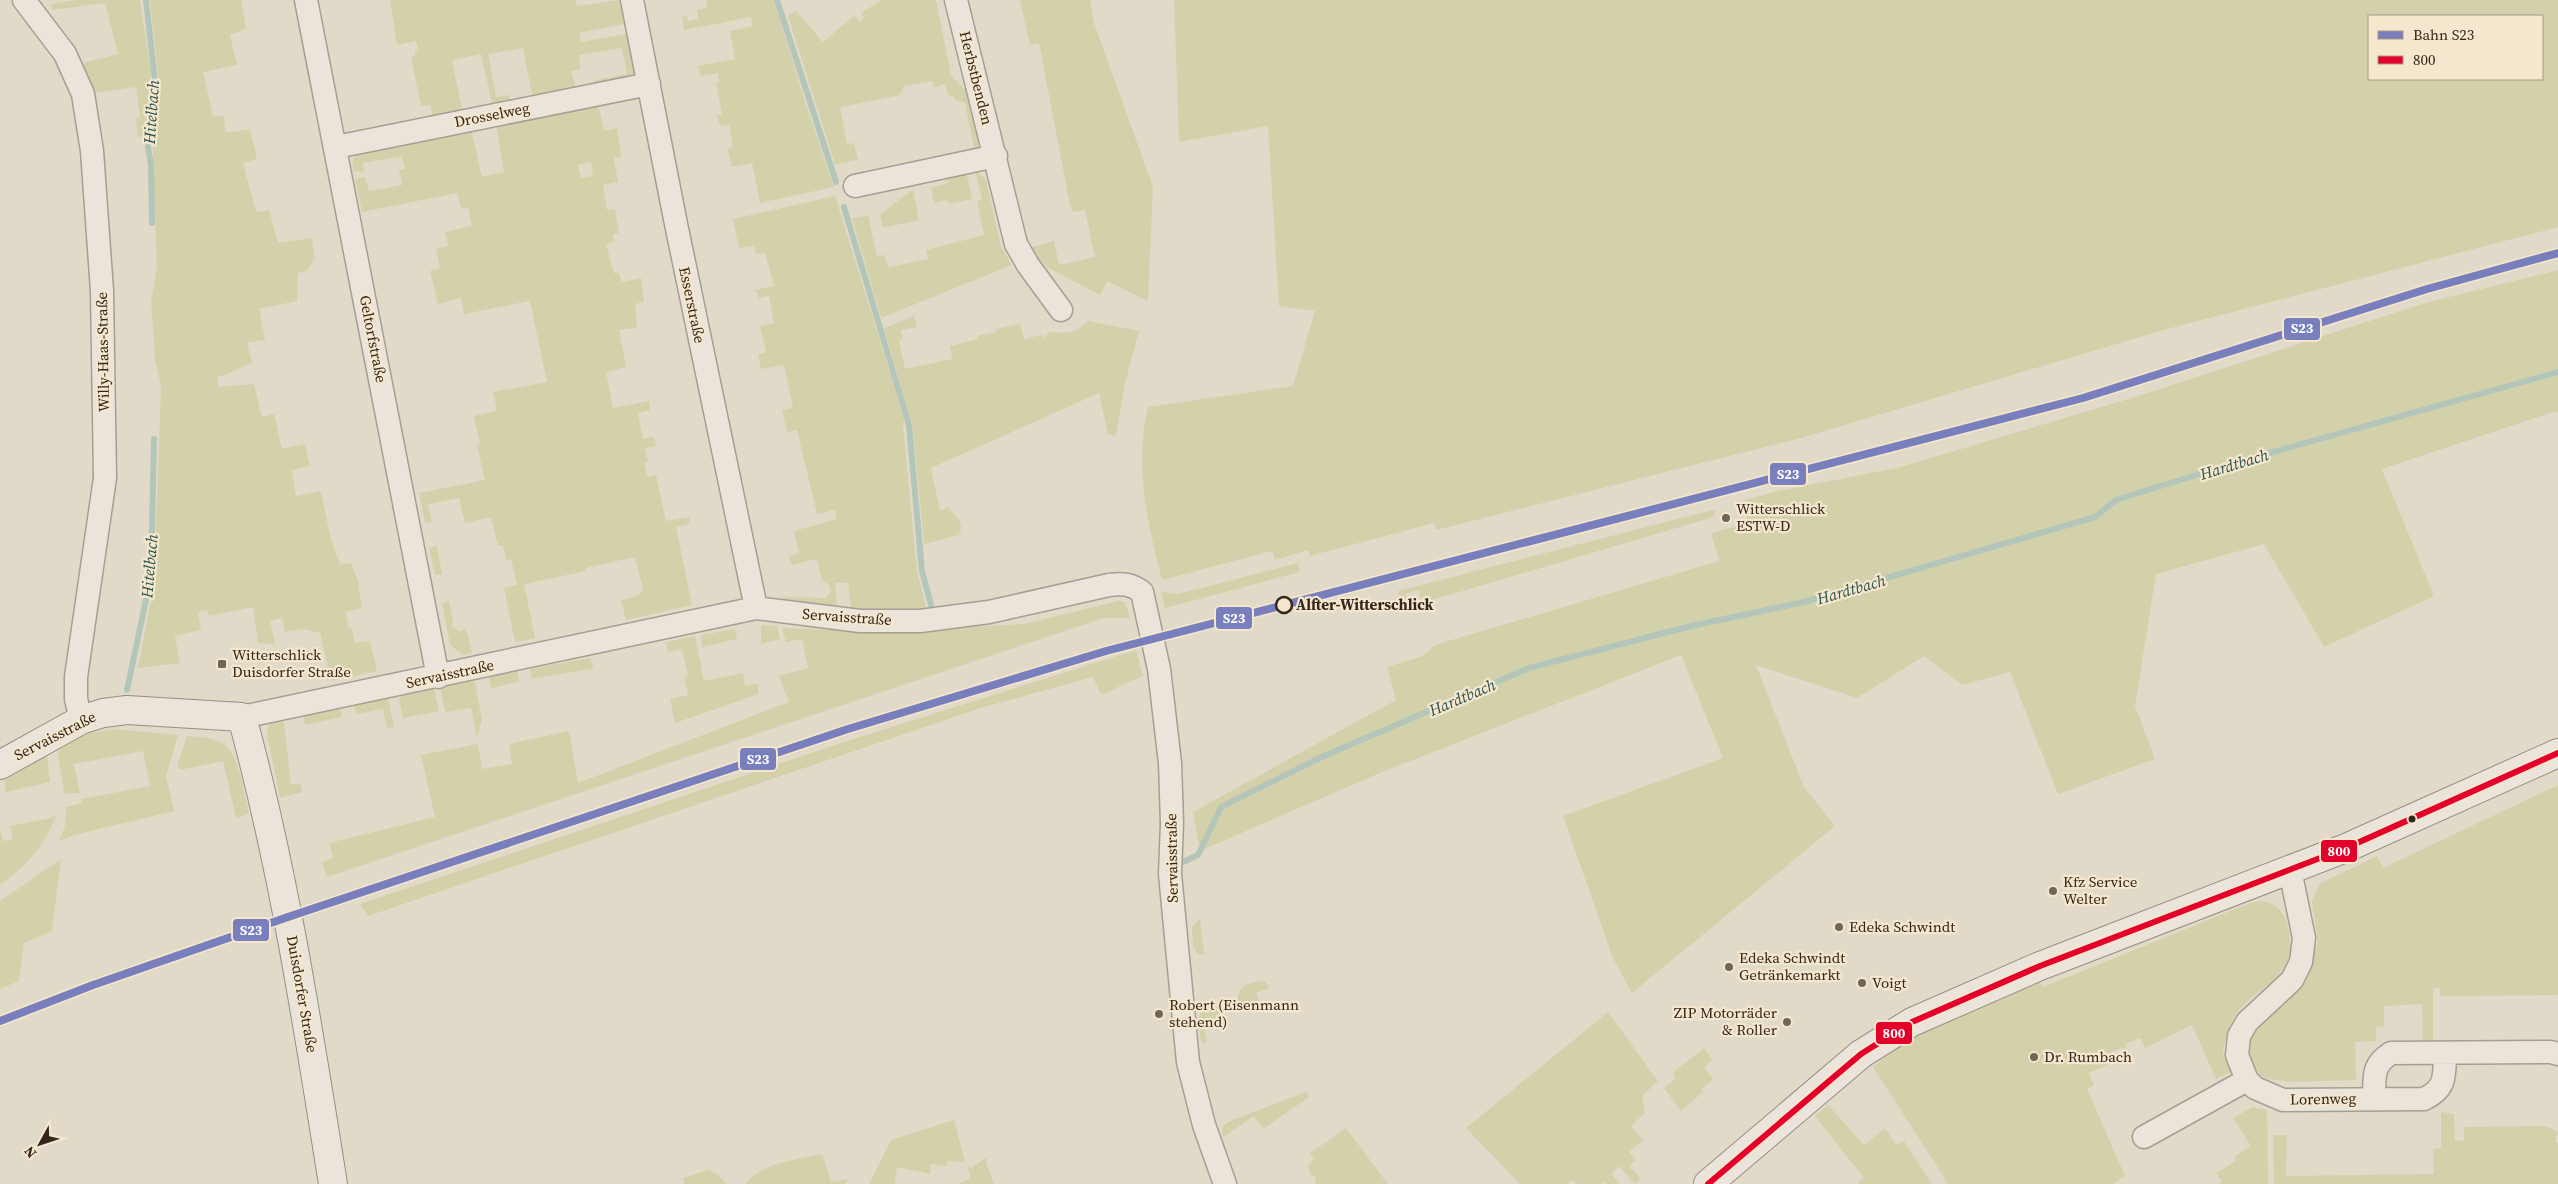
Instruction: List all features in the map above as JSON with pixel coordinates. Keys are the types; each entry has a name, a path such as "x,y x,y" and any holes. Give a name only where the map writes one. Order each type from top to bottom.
{"main road":[{"name":"Servaisstraße","path":"0,765 81,720 102,712 127,710 242,717"},
{"name":"Duisdorfer Straße","path":"242,717 264,799 296,952 333,1184"},
{"path":"1708,1184 1861,1054 1912,1022 2040,966 2346,848 2558,753"}],"street":[{"name":"Willy-Haas-Straße","path":"24,0 65,54 83,94 92,160 102,291 105,478 76,678 76,699 81,720"},
{"name":"Geltorfstraße","path":"306,0 336,146 438,677"},
{"name":"Esserstraße","path":"632,0 756,608"},
{"name":"Herbstbenden","path":"956,0 996,156 1016,244 1028,265 1061,310"},
{"name":"Drosselweg","path":"336,146 649,84"},
{"path":"855,186 996,156"},
{"name":"Servaisstraße","path":"242,717 438,677 756,608 860,621 920,621 989,612 1122,583 1142,592 1159,669 1170,763 1172,823 1170,874 1188,1062 1204,1125 1225,1184"},
{"path":"2144,1137 2247,1080 2237,1055 2239,1036 2247,1022 2292,980 2301,962 2304,938 2290,870"},
{"name":"Lorenweg","path":"2374,1098 2375,1070 2380,1060 2391,1053 2551,1052 2558,1054"},
{"name":"Lorenweg","path":"2247,1080 2255,1088 2283,1100 2424,1099 2434,1094 2441,1087 2444,1078 2445,1053"}],"shaded area":[{"path":"76,0 140,0 151,73 145,136 138,137 136,118 140,117 136,87 94,93 83,63 118,54 105,3 52,10 51,4"},
{"path":"150,0 241,0 246,29 230,35 237,65 203,72 213,116 224,116 226,133 250,129 257,159 243,163 256,212 269,210 278,243 312,238 315,258 307,271 298,273 297,301 259,309 265,340 247,343 252,362 226,375 217,377 219,387 254,384 262,417 274,414 282,449 305,444 310,466 292,470 296,496 321,491 331,540 340,564 351,563 358,581 362,608 345,612 349,628 352,628 355,643 370,641 377,671 331,681 320,633 304,629 285,632 282,618 270,621 275,644 258,643 253,607 209,616 207,610 198,612 201,630 175,636 180,663 138,668 154,584 161,387 155,359 151,301 157,268 152,129 159,81"},
{"path":"390,0 575,0 577,6 619,0 624,24 579,33 581,42 626,34 634,72 626,81 596,87 595,80 627,74 622,48 579,55 580,69 571,71 577,91 533,100 523,48 488,54 496,97 509,95 511,104 493,108 481,54 452,60 463,114 434,120 430,105 421,106 411,57 415,56 415,51 418,49 416,41 397,45"},
{"path":"706,0 774,0 806,105 834,187 760,203 752,163 732,167 727,148 733,147 729,125 720,126 717,115 722,114 716,83 719,82 718,73 700,76 698,66 735,59 730,31 753,26 751,17 684,30 682,17 687,16 688,21 699,19 697,10 707,8"},
{"path":"882,0 936,0 951,75 969,94 979,145 975,153 965,103 954,99 953,96 949,97 945,84 934,88 932,81 904,86 900,95 840,107 847,144 854,143 858,160 835,164 788,16 796,11 823,42 854,16 860,22 864,17 861,13"},
{"path":"1020,0 1090,0 1093,20 1153,187 1148,301 1107,281 1100,295 1047,267 1029,248 1054,241 1059,265 1095,257 1085,210 1072,212 1039,43 1030,45"},
{"path":"1174,0 2558,0 2558,227 2167,329 1801,438 1436,530 1434,523 1310,556 1308,550 1275,560 1272,551 1162,580 1147,515 1142,473 1144,430 1148,407 1293,386 1315,311 1279,306 1268,126 1179,142"},
{"path":"598,104 604,131 617,128 621,157 614,158 618,182 603,185 607,210 615,209 619,233 613,234 614,242 606,244 614,273 619,273 622,282 641,278 644,302 635,304 637,328 619,330 626,367 606,372 613,408 649,401 650,410 638,413 643,439 654,437 656,446 645,448 648,462 644,463 647,477 656,475 666,521 689,517 690,524 676,527 692,605 626,620 621,600 638,596 643,589 635,557 586,568 587,571 524,584 535,638 515,642 504,588 517,585 511,559 506,560 503,546 498,546 491,517 465,523 459,498 428,504 432,522 425,523 419,493 485,480 477,445 480,444 474,416 497,411 493,392 547,382 530,301 464,314 461,298 438,304 430,271 440,269 436,249 448,246 445,232 472,226 468,207 461,209 457,193 362,212 355,179 365,177 369,191 402,185 399,170 405,169 402,156 363,163 364,171 354,172 352,161 359,151 471,129 482,177 504,172 496,124","holes":["591,162 593,176 581,178 578,165"]},
{"path":"975,171 986,179 1001,247 1012,265 881,318 852,218 868,215 877,256 884,255 888,267 928,259 926,250 984,235 977,201 982,200"},
{"path":"967,174 972,199 948,204 947,200 934,203 931,188 948,183 947,178"},
{"path":"913,189 919,220 883,228 880,215"},
{"path":"835,196 904,418 903,425 917,571 927,610 851,610 848,583 835,583 837,609 784,604 783,597 825,598 831,592 829,585 822,580 817,559 791,565 789,556 799,553 794,531 837,519 835,510 817,514 797,430 787,432 782,410 793,408 784,365 761,369 758,355 766,352 760,326 774,323 769,296 759,298 755,290 774,286 765,253 756,254 754,246 739,248 733,219"},
{"path":"2558,270 2558,412 2382,469 2434,596 2324,647 2264,544 2156,574 2135,706 2155,759 2058,794 2010,672 1962,685 1924,656 1857,698 1756,665 1804,787 1835,826 1632,993 1613,958 1563,816 1723,758 1681,655 1382,772 1200,851 1193,812 1396,700 1387,667 1423,656 1435,645 1719,561 1711,533 1748,523 1742,501 1778,491 1897,468 2135,397 2425,303"},
{"path":"914,316 917,327 901,330 903,339 899,340 905,369 952,359 950,346 978,339 977,336 996,332 996,329 1020,324 1024,339 1042,335 1044,338 1050,332 1071,332 1088,321 1139,331 1125,383 1116,436 1108,434 1099,393 931,468 940,511 948,507 959,520 961,531 959,535 924,544 913,428 884,328"},
{"path":"1716,509 1714,516 1707,519 1422,603 1419,590 1406,594 1408,603 1402,605 1398,591"},
{"path":"437,546 442,574 435,575 429,548"},
{"path":"1298,563 1300,572 1165,608 1161,592 1178,594"},
{"path":"449,601 453,622 451,626 460,632 466,628 472,653 463,655 450,645 442,603"},
{"path":"1118,601 1125,602 1130,618 1104,618 327,877 322,862 333,858 329,843 435,817 421,755 478,744 482,769 512,764 509,744 569,731 578,783 789,702 779,676 808,668 802,639 786,642 782,628 880,632 1024,624"},
{"path":"761,625 777,626 780,639 761,644"},
{"path":"735,629 737,639 702,647 701,635"},
{"path":"695,636 704,681 743,673 745,686 757,684 759,694 675,723 670,699 688,695 684,677 688,676 682,649 668,652 666,642"},
{"path":"1136,650 1143,676 1101,695 1093,677 984,707 368,916 360,904 847,741"},
{"path":"590,658 594,668 532,679 530,669"},
{"path":"517,671 519,682 491,688 489,676"},
{"path":"470,681 475,682 482,720 477,738 471,708 445,711 440,687"},
{"path":"434,688 439,711 403,718 399,701 401,696"},
{"path":"388,698 394,727 387,728 383,709 356,714 354,705"},
{"path":"340,708 342,717 305,725 303,715"},
{"path":"280,719 284,723 291,785 300,783 302,792 280,798 267,735 269,724"},
{"path":"113,729 178,735 166,776 174,811 74,835 59,841 65,826 66,807 82,803 81,799 150,786 143,751 74,764 80,793 64,794 58,753 75,739"},
{"path":"187,736 217,740 230,751 238,768 249,814 236,818 223,761 180,770 177,766"},
{"path":"47,755 50,782 6,792 4,780"},
{"path":"2558,785 2558,995 2440,996 2440,988 2433,988 2433,1042 2423,1042 2422,1004 2384,1006 2384,1026 2376,1027 2376,1041 2355,1042 2356,1080 2293,1082 2267,1079 2260,1075 2251,1061 2248,1050 2251,1036 2307,972 2318,943 2312,902 2319,884 2377,856 2383,868"},
{"path":"57,814 47,835 34,854 19,870 0,884 0,828 3,841 13,839 10,826 51,818"},
{"path":"61,859 52,931 24,943 19,981 0,989 0,901"},
{"path":"2261,901 2274,905 2283,915 2287,924 2290,942 2289,956 2284,967 2276,976 2236,1014 2223,1051 2231,1072 2216,1079 2192,1025 2145,1048 2140,1038 2125,1044 2130,1055 2127,1056 2123,1047 2106,1055 2109,1064 2089,1073 2094,1085 2087,1089 2125,1176 2113,1184 1945,1184 1947,1182 1873,1067 1911,1039 1952,1017 2040,981 2043,987 2250,903"},
{"path":"1200,918 1204,955 1198,954 1193,946 1192,927"},
{"path":"1265,981 1270,988 1256,993 1259,1001 1238,1003 1239,993 1244,986"},
{"path":"1211,1004 1215,1004 1220,1010 1221,1018 1204,1020 1206,1044 1201,1041 1199,1020 1202,1010"},
{"path":"1608,1012 1658,1081 1642,1096 1645,1113 1631,1126 1643,1140 1629,1152 1636,1160 1629,1166 1641,1179 1635,1184 1619,1166 1611,1174 1620,1184 1606,1184 1603,1182 1601,1184 1577,1184 1572,1180 1568,1184 1520,1184 1466,1128"},
{"path":"1704,1048 1712,1060 1704,1067 1713,1079 1701,1090 1703,1092 1681,1111 1664,1088 1676,1078 1673,1072"},
{"path":"1306,1092 1309,1097 1263,1129 1254,1116 1222,1138 1223,1126 1230,1121"},
{"path":"1828,1105 1864,1145 1885,1128 1896,1145 1904,1141 1932,1184 1857,1184 1864,1178 1815,1116"},
{"path":"2252,1107 2267,1110 2268,1184 2218,1184 2222,1182 2216,1173 2236,1161 2234,1157 2251,1146 2233,1118"},
{"path":"2441,1112 2454,1114 2455,1141 2464,1140 2464,1127 2546,1126 2558,1132 2555,1142 2558,1143 2558,1184 2274,1184 2273,1135 2287,1135 2286,1176 2434,1174 2433,1149 2441,1148"},
{"path":"954,1120 965,1162 947,1161 946,1166 931,1164 930,1174 897,1167 895,1184 869,1184 891,1140"},
{"path":"1346,1128 1388,1184 1315,1184 1316,1177 1311,1176 1308,1165 1314,1160 1310,1153"},
{"path":"822,1154 831,1182 848,1179 845,1184 746,1184 770,1166"},
{"path":"988,1156 986,1162 994,1184 957,1184 971,1178 967,1166 971,1168"},
{"path":"708,1170 717,1174 726,1184 684,1184 683,1178"}],"waterway":[{"name":"Hitelbach","path":"146,0 155,81 147,140 151,166 152,223"},
{"path":"777,0 836,182"},
{"path":"844,207 909,425 922,571 931,605"},
{"name":"Hardtbach","path":"1181,863 1198,855 1221,807 1326,755 1529,668 1691,626 1804,602 2095,517 2116,500 2252,458 2558,372"},
{"name":"Hitelbach","path":"127,690 151,576 154,439"}],"rail line":[{"name":"S23","path":"0,1021 93,985 288,917 848,729 1106,651 2083,398 2427,289 2558,253"}],"transit line":[{"name":"800","path":"1708,1184 1861,1054 1912,1022 2040,966 2346,848 2558,753"}],"place":[{"name":"Witterschlick ESTW-D","path":"1726,518"},
{"name":"Alfter-Witterschlick","path":"1284,605"},
{"name":"Witterschlick Duisdorfer Straße","path":"222,664"},
{"name":"Kfz Service Welter","path":"2053,891"},
{"name":"Edeka Schwindt","path":"1839,927"},
{"name":"Edeka Schwindt Getränkemarkt","path":"1729,967"},
{"name":"Voigt","path":"1862,983"},
{"name":"Robert (Eisenmann stehend)","path":"1159,1014"},
{"name":"ZIP Motorräder & Roller","path":"1787,1022"},
{"name":"Dr. Rumbach","path":"2034,1057"}]}
